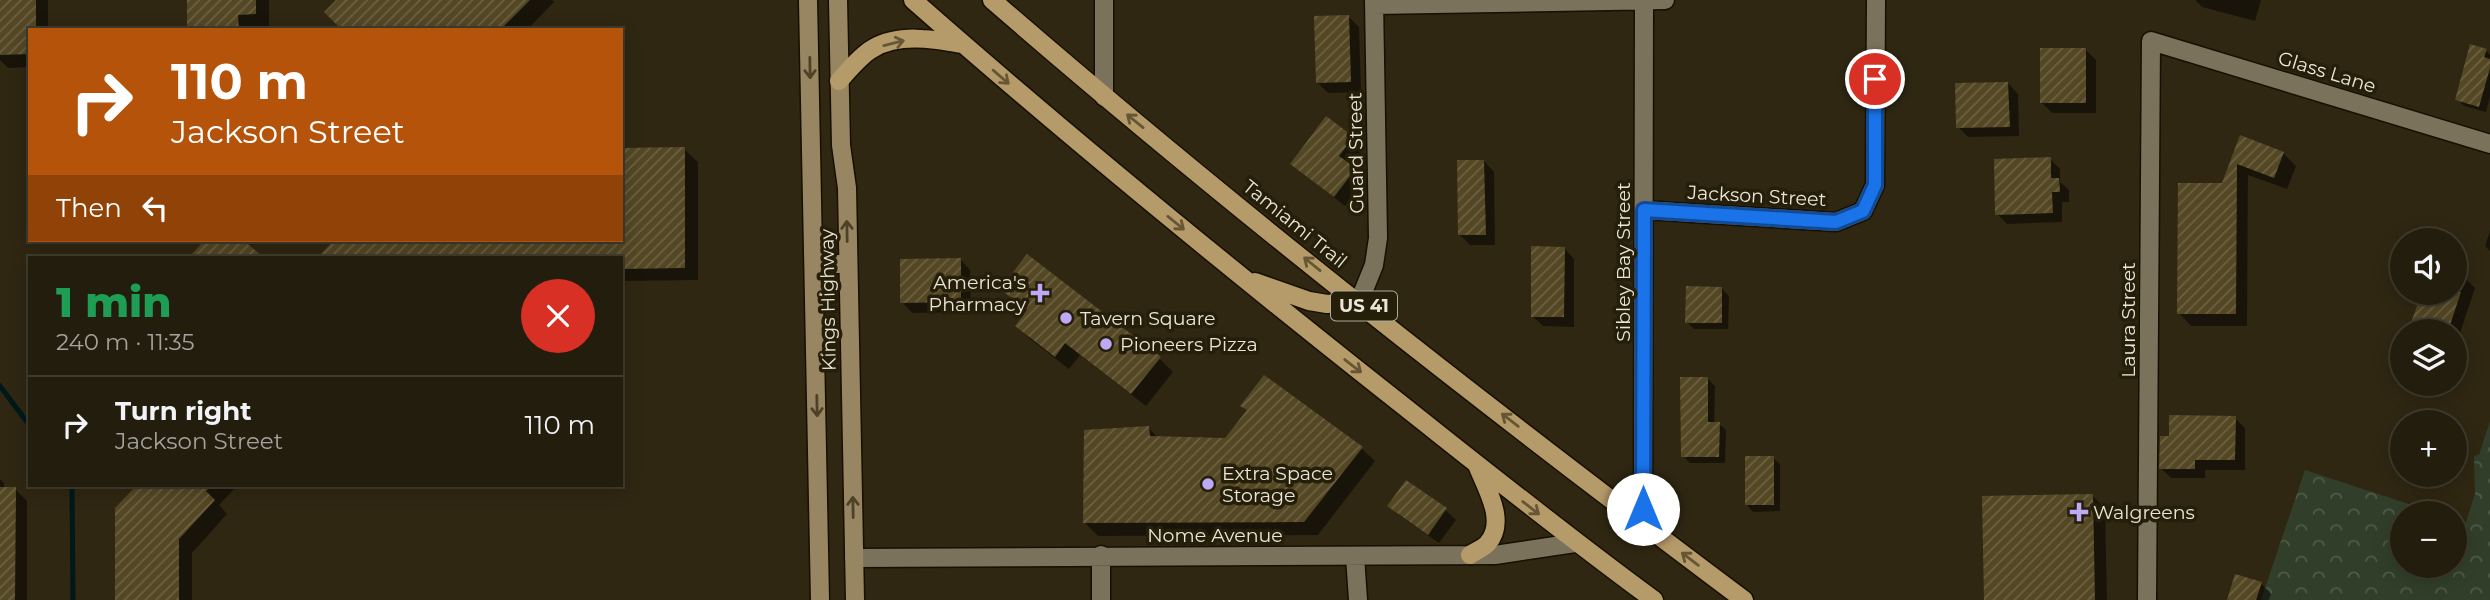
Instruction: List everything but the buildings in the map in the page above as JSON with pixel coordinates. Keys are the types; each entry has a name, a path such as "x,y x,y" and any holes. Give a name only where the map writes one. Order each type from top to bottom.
{"main road":[{"name":"Kings Highway","path":"808,0 820,600"},
{"name":"Kings Highway","path":"838,0 841,145 847,188 855,600"},
{"name":"US 41","path":"913,0 1088,151 1245,279 1575,543 1654,600"},
{"name":"Tamiami Trail","path":"992,0 1104,97 1359,302 1744,600"},
{"path":"839,80 872,48 896,41 926,37 963,44"},
{"path":"814,264 848,264"},
{"path":"1245,279 1310,301 1327,304 1359,302"},
{"path":"1470,555 1487,544 1496,530 1496,516 1477,465"}],"street":[{"path":"1104,0 1104,97"},
{"name":"Sibley Bay Street","path":"1643,524 1644,0"},
{"path":"1374,2 1665,0"},
{"name":"Jackson Street","path":"1644,210 1836,222 1863,211 1875,185 1876,0"},
{"name":"Guard Street","path":"1359,302 1374,265 1378,238 1374,2"},
{"name":"Glass Lane","path":"2151,41 2490,144"},
{"name":"Laura Street","path":"2147,600 2151,41"},
{"name":"Nome Avenue","path":"854,558 1495,555 1575,543"},
{"path":"1101,555 1101,600"},
{"path":"1356,556 1358,600"}],"green space":[{"path":"2490,421 2490,600 2261,600 2305,470 2399,501 2390,501 2390,578 2467,578 2467,519 2475,494 2474,456 2479,455"}],"waterway":[{"path":"0,386 28,423"},
{"path":"72,487 73,600"}],"place":[{"name":"America's Pharmacy","path":"1040,293"},
{"name":"Tavern Square","path":"1066,318"},
{"name":"Pioneers Pizza","path":"1106,344"},
{"name":"Extra Space Storage","path":"1208,484"},
{"name":"Walgreens","path":"2079,512"}],"route":[{"path":"1643,509 1644,210 1836,222 1863,211 1875,185 1875,79"}]}
